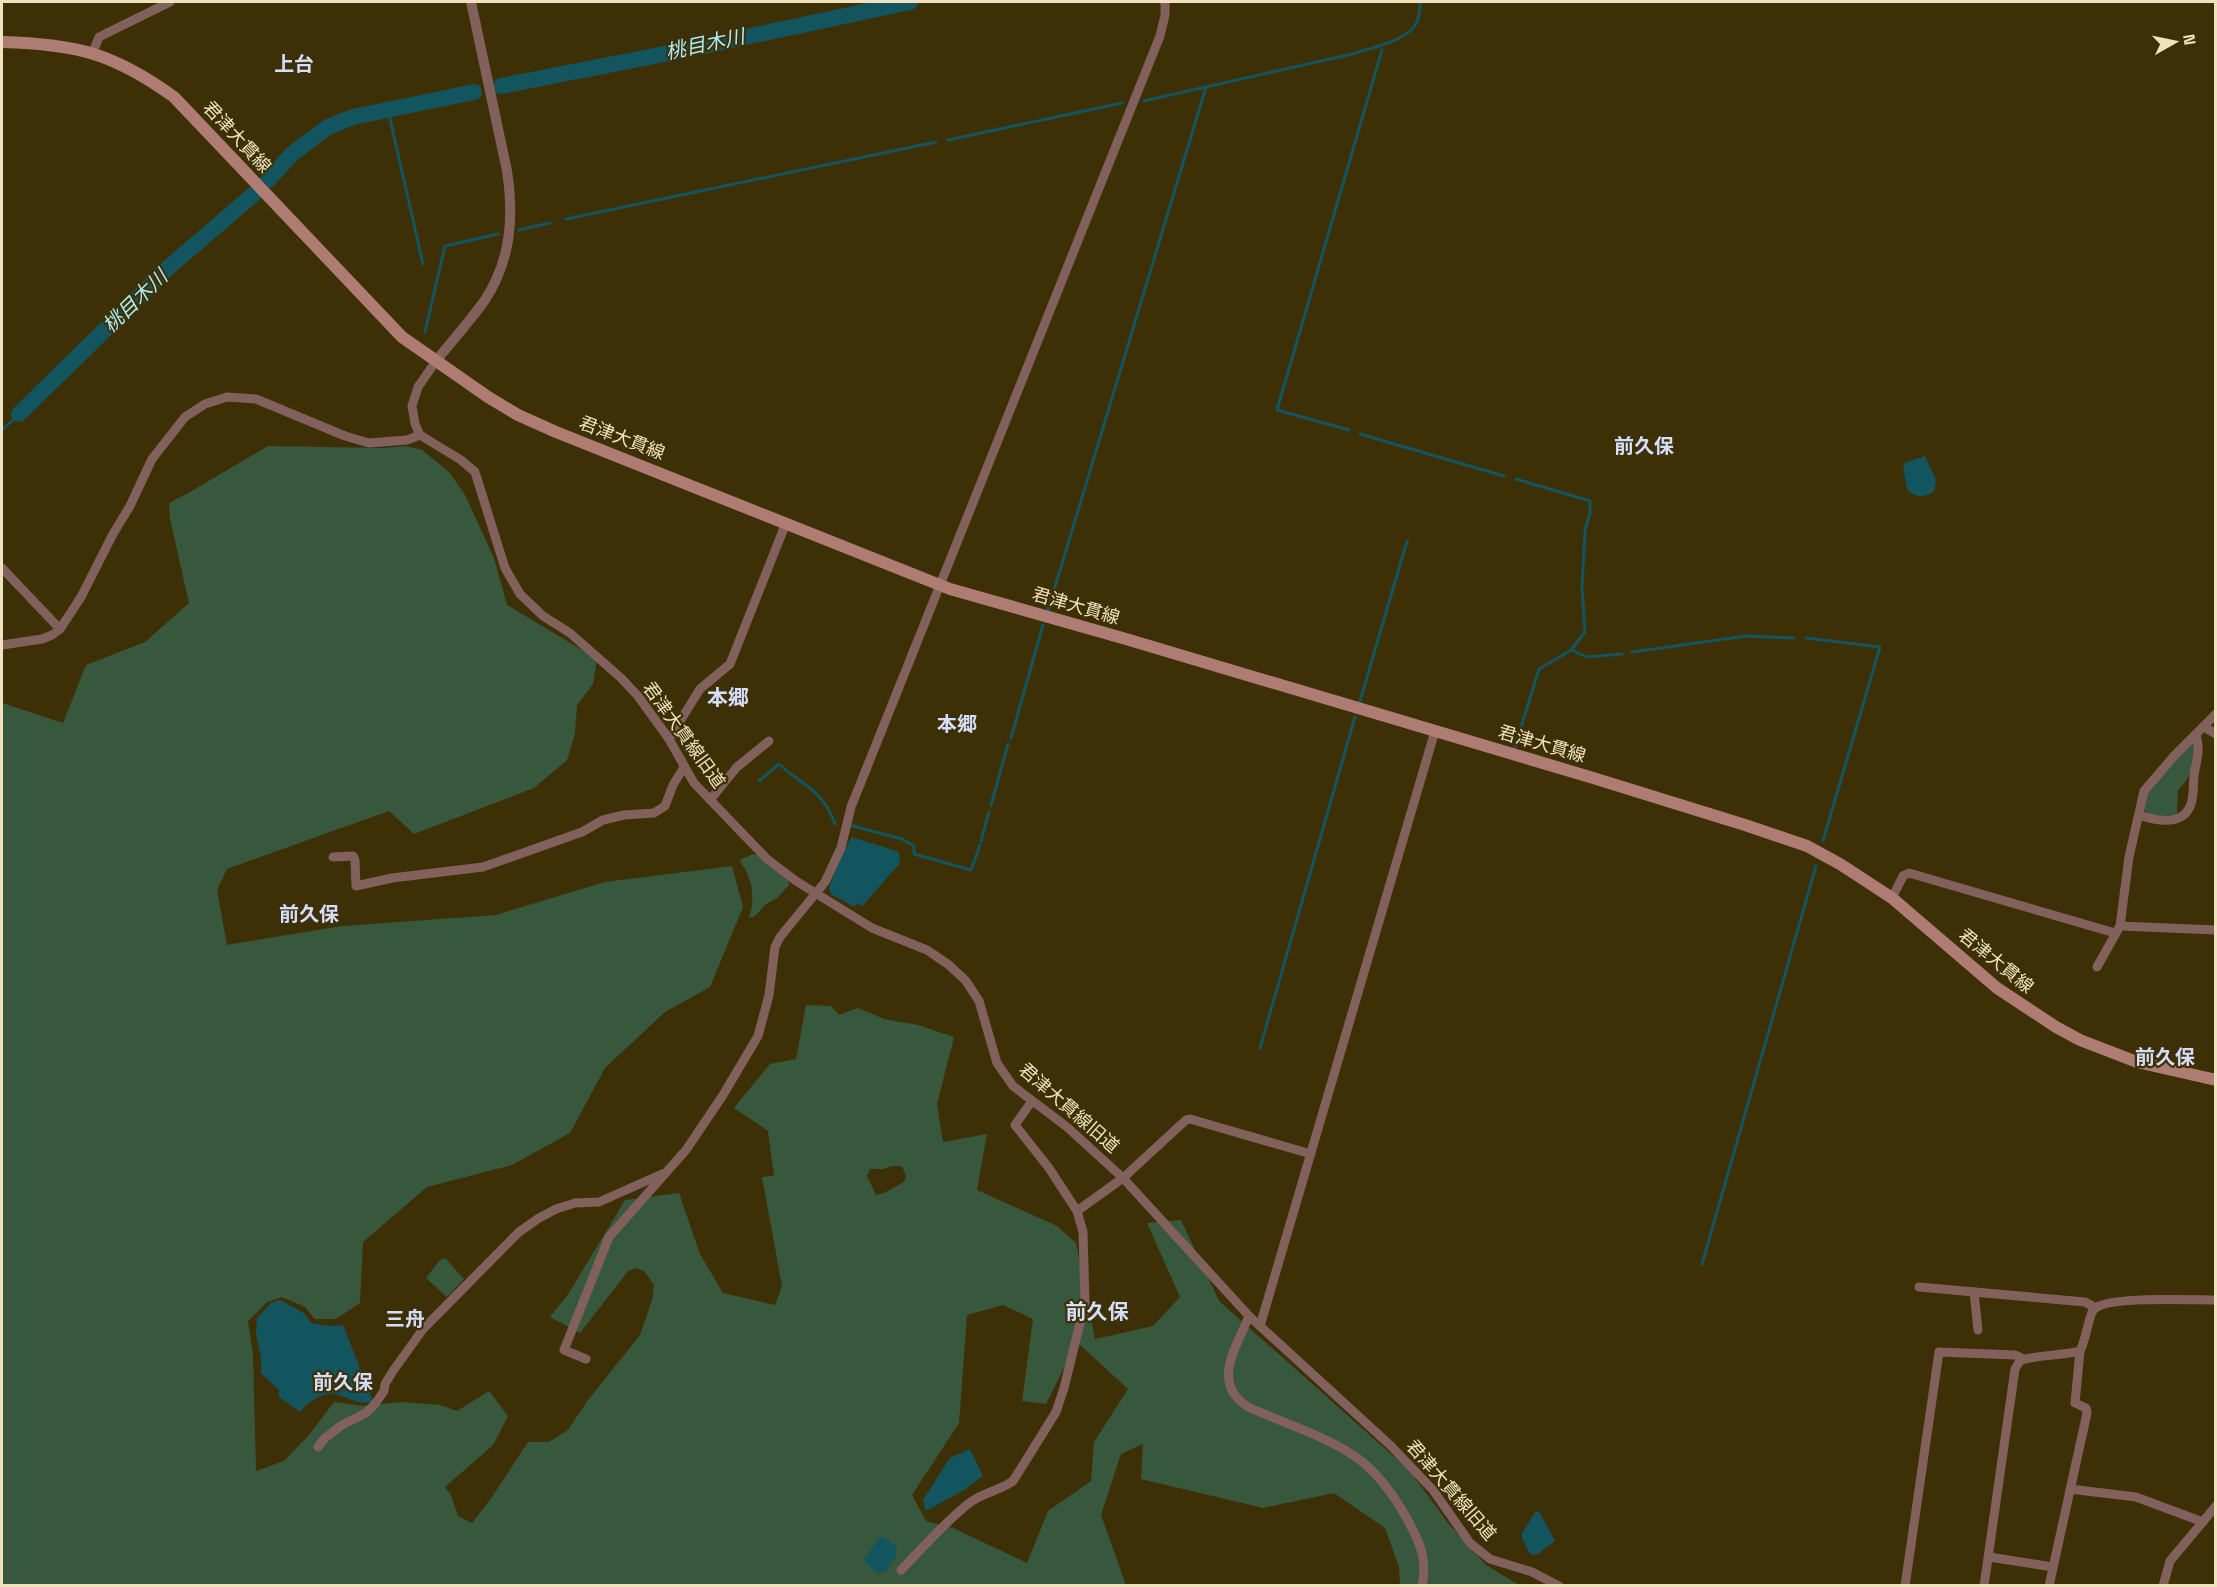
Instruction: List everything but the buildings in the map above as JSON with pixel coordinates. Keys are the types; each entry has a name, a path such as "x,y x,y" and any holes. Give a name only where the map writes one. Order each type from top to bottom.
{"main road":[{"name":"君津大貫線","path":"2,42 48,44 93,52 148,78 174,97 402,337 488,397 518,415 939,585 1590,777 1807,846 1840,864 1892,898 1996,988 2056,1026 2090,1044 2137,1062 2216,1080"}],"street":[{"path":"93,52 99,37 170,2"},
{"path":"2,645 42,639 60,629 81,597 130,506 152,459 184,417 205,404 227,397 256,399 345,436 369,443 407,440 420,435 415,424 412,406 418,387 485,299 507,251 511,224 511,199 507,171 471,2"},
{"path":"586,1359 564,1350 609,1237 686,1150 748,1055 764,1021 775,947 780,937 825,882 842,848 851,807 1150,63 1163,27 1165,2"},
{"name":"君津大貫線旧道","path":"420,435 461,460 475,472 505,568 520,594 543,616 570,633 638,696 669,739 694,783 767,858 796,881 872,928 927,950 949,965 966,981 979,1001 997,1064 1013,1086 1067,1127 1123,1178 1249,1316 1390,1445 1433,1490 1470,1543 1490,1559 1532,1572 1552,1580 1559,1586"},
{"path":"669,739 700,689 730,664 786,523"},
{"path":"2,568 60,629"},
{"path":"2097,967 2117,930 2129,857 2144,791 2174,756 2216,714"},
{"path":"2204,727 2216,734"},
{"path":"1260,1326 1435,731"},
{"path":"2139,815 2158,821 2175,819 2184,815 2191,803 2194,774 2199,756 2196,735"},
{"path":"710,800 737,767 769,741"},
{"path":"333,857 353,856 356,886 392,878 483,867 582,832 603,820 624,815 654,813 665,806 673,785 684,767"},
{"path":"1892,898 1903,876 1909,873 2117,930 2216,930"},
{"path":"902,1570 968,1504 987,1492 1004,1487 1013,1481 1056,1412 1064,1388 1085,1303 1083,1232 1077,1211 1049,1168 1015,1125 1032,1101"},
{"path":"1077,1211 1123,1178 1185,1120 1190,1119 1311,1154"},
{"path":"318,1447 333,1431 366,1413 375,1404 384,1392 385,1384 393,1371 423,1329 519,1233 556,1209 575,1203 599,1202 664,1173"},
{"path":"1919,1287 2085,1302 2096,1308"},
{"path":"1974,1292 1978,1330"},
{"path":"2049,1586 2087,1411 2075,1403 2080,1351 2087,1336 2091,1313 2096,1308 2123,1302 2216,1300"},
{"path":"1249,1316 1228,1365 1231,1392 1238,1401 1248,1407 1336,1445 1357,1458 1374,1473 1387,1488 1421,1543 1425,1573 1422,1586"},
{"path":"1905,1586 1940,1352 2015,1355 2024,1359 2080,1351"},
{"path":"1984,1586 2015,1369 2024,1359"},
{"path":"2070,1489 2136,1497 2203,1521"},
{"path":"2163,1586 2170,1561 2216,1506"},
{"path":"1989,1557 2053,1566"}],"green space":[{"path":"268,446 383,448 406,446 422,450 449,472 465,495 494,558 507,605 597,659 593,684 577,705 575,733 567,760 534,788 414,834 389,811 227,869 217,890 227,945 342,926 496,915 605,882 732,866 743,907 710,987 665,1012 605,1068 570,1133 512,1165 427,1187 363,1242 360,1303 336,1319 315,1319 305,1307 282,1297 267,1302 248,1321 253,1354 256,1471 284,1461 309,1435 334,1402 364,1406 400,1402 440,1405 457,1411 489,1391 508,1416 493,1445 445,1487 451,1495 458,1516 472,1523 528,1442 549,1442 568,1430 588,1400 640,1335 652,1300 654,1285 644,1271 636,1268 628,1271 580,1333 550,1317 569,1293 625,1200 679,1193 700,1254 723,1293 775,1305 782,1286 762,1177 774,1176 768,1131 734,1108 770,1064 796,1059 806,1005 831,1006 839,1015 858,1008 884,1019 918,1025 954,1037 937,1104 943,1142 987,1134 977,1190 1057,1226 1076,1243 1095,1339 1153,1326 1180,1297 1147,1223 1181,1220 1219,1301 1409,1470 1448,1523 1486,1565 1519,1585 1400,1585 1399,1567 1385,1528 1334,1493 1263,1508 1141,1479 1143,1444 1121,1454 1101,1515 1126,1585 2,1586 2,703 63,723 86,665 145,642 189,603 170,519 169,503","holes":["902,1166 906,1176 904,1182 876,1195 867,1176 870,1169","1003,1305 1033,1319 1022,1401 1046,1404 1077,1342 1128,1389 1094,1442 1091,1481 1048,1511 1027,1563 953,1528 926,1521 912,1495 959,1423 967,1315"]},
{"path":"2194,742 2194,762 2190,774 2178,790 2177,814 2160,817 2148,813 2144,810 2148,792 2184,749"},
{"path":"753,854 758,855 788,880 789,885 777,898 766,904 755,916 749,918 752,902 750,880 739,860"},
{"path":"445,1258 464,1279 447,1297 426,1278 439,1261"}],"water":[{"path":"1925,456 1936,480 1934,492 1917,496 1907,489 1903,467 1905,463"},
{"path":"852,837 899,852 900,863 862,906 857,903 854,907 831,894 829,888"},
{"path":"280,1300 304,1313 311,1323 329,1326 343,1325 373,1401 363,1403 330,1394 315,1399 300,1412 279,1397 279,1390 261,1373 261,1357 256,1335 257,1318 271,1303"},
{"path":"970,1449 983,1476 964,1490 926,1511 923,1500 950,1458"},
{"path":"1536,1511 1540,1513 1555,1541 1538,1554 1532,1555 1521,1535"},
{"path":"880,1537 884,1537 896,1546 897,1555 886,1571 878,1573 864,1559"}],"waterway":[{"name":"桃目木川","path":"501,86 910,2"},
{"path":"1144,101 1352,54 1384,44 1400,38 1413,28 1418,19 1420,2"},
{"path":"1349,430 1277,410 1382,50"},
{"path":"1048,610 1206,87"},
{"name":"桃目木川","path":"268,180 293,153 328,127 353,117 474,92"},
{"path":"948,140 1122,103"},
{"path":"388,110 423,264"},
{"path":"566,219 936,142"},
{"name":"桃目木川","path":"19,414 169,267 255,193"},
{"path":"519,230 550,223"},
{"path":"425,332 445,246 498,234"},
{"path":"2,430 19,414"},
{"path":"1360,434 1504,476"},
{"path":"1516,479 1590,501 1590,512 1585,531 1582,588 1585,632 1571,650 1587,657 1622,654"},
{"path":"1360,701 1407,541"},
{"path":"1011,738 1043,625"},
{"path":"1632,652 1746,636 1794,638"},
{"path":"1806,638 1880,647 1823,841"},
{"path":"1514,750 1539,669 1571,650"},
{"path":"1260,1048 1355,717"},
{"path":"991,805 1008,744"},
{"path":"759,781 779,764 825,803 835,824"},
{"path":"981,841 989,812"},
{"path":"853,826 902,839 914,846 914,854 971,870 980,845"},
{"path":"1702,1264 1816,866"}],"district":[{"name":"上台","path":"294,64"},
{"name":"前久保","path":"1644,446"},
{"name":"本郷","path":"728,698"},
{"name":"本郷","path":"957,724"},
{"name":"前久保","path":"309,914"},
{"name":"前久保","path":"2165,1057"},
{"name":"前久保","path":"1097,1312"},
{"name":"三舟","path":"405,1319"},
{"name":"前久保","path":"343,1382"}]}
